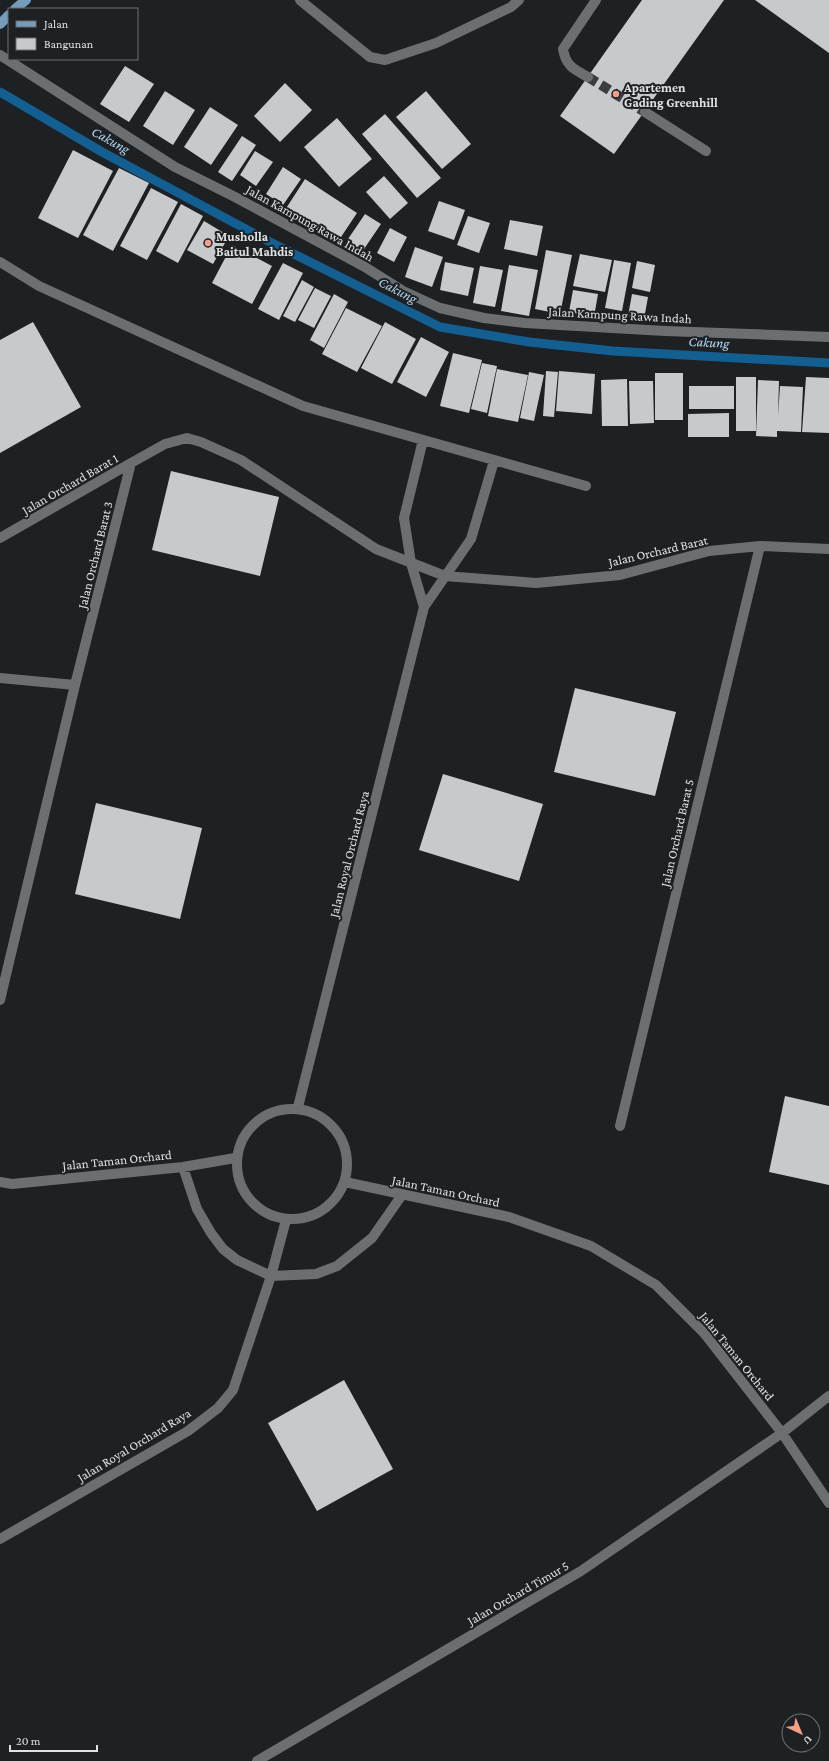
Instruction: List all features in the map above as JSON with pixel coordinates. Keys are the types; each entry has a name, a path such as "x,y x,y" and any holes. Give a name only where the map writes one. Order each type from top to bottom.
{"main road":[{"path":"17,8 26,0"},
{"path":"0,24 8,17"}],"street":[{"path":"300,0 370,57 385,60 436,43 511,7 519,0"},
{"path":"588,77 571,68 565,58 563,49 596,0"},
{"name":"Jalan Kampung Rawa Indah","path":"0,55 174,167 235,197 359,263 403,291 440,308 484,318 525,323 666,331 829,336"},
{"path":"645,112 706,151"},
{"path":"0,262 39,286 302,406 586,486"},
{"path":"131,463 165,444 187,438 200,442 241,460 376,549 445,576"},
{"path":"423,440 404,518 411,563 424,607"},
{"name":"Jalan Royal Orchard Raya","path":"298,1107 424,607 471,539 494,461"},
{"name":"Jalan Orchard Barat 1","path":"0,538 131,463"},
{"name":"Jalan Orchard Barat 3","path":"0,1000 75,685 131,463"},
{"name":"Jalan Orchard Barat","path":"445,576 536,583 620,576 710,551 760,546 829,549"},
{"name":"Jalan Orchard Barat 5","path":"620,1126 760,546"},
{"path":"0,678 75,685"},
{"path":"298,1107 329,1120 347,1149 345,1182 332,1203 311,1217 286,1220 259,1210 240,1187 235,1158 246,1130 269,1112 298,1107"},
{"name":"Jalan Taman Orchard","path":"0,1182 12,1184 183,1167 235,1158"},
{"path":"183,1167 197,1209 210,1234 223,1249 237,1260 271,1276 316,1274 337,1266 372,1238 402,1195"},
{"name":"Jalan Taman Orchard","path":"345,1182 510,1217 591,1246 656,1285 704,1333 782,1433 829,1503"},
{"path":"0,1190 12,1184"},
{"name":"Jalan Royal Orchard Raya","path":"0,1539 188,1431 218,1408 233,1390 271,1276 286,1220"},
{"name":"Jalan Orchard Timur 5","path":"257,1761 581,1571 782,1433 829,1396"}],"building":[{"name":"Apartemen Gading Greenhill","path":"642,0 724,0 614,154 560,116"},
{"path":"755,0 829,0 829,53"},
{"path":"125,66 154,84 129,122 100,104"},
{"path":"285,83 312,110 280,142 254,116"},
{"path":"165,91 195,110 173,145 143,126"},
{"path":"426,91 471,144 442,169 396,117"},
{"path":"210,107 238,125 211,165 184,147"},
{"path":"385,114 441,178 417,198 362,134"},
{"path":"337,118 372,159 339,187 304,147"},
{"path":"242,136 256,145 232,181 218,172"},
{"path":"73,150 113,171 78,238 38,218"},
{"path":"255,151 273,162 256,186 240,175"},
{"path":"283,167 301,179 283,205 266,194"},
{"path":"119,168 149,183 113,251 83,235"},
{"path":"384,176 408,203 390,219 366,192"},
{"path":"305,179 357,213 337,243 285,210"},
{"path":"151,188 178,202 147,260 120,246"},
{"path":"439,201 465,210 454,240 428,231"},
{"path":"181,204 203,216 178,263 156,251"},
{"path":"365,214 381,224 362,252 346,242"},
{"path":"468,216 490,223 479,253 457,245"},
{"path":"510,220 543,226 537,256 504,249"},
{"name":"Musholla Baitul Mahdis","path":"204,221 229,236 213,264 187,250"},
{"path":"390,228 407,237 394,262 377,253"},
{"path":"232,245 272,266 252,304 212,283"},
{"path":"415,247 443,257 432,287 405,277"},
{"path":"546,250 572,255 560,314 535,309"},
{"path":"580,254 612,260 605,292 573,286"},
{"path":"614,260 631,263 622,311 605,308"},
{"path":"637,261 655,265 650,292 632,288"},
{"path":"445,262 474,268 468,296 440,290"},
{"path":"283,263 303,273 279,320 258,309"},
{"path":"509,265 538,270 529,316 501,311"},
{"path":"480,266 503,270 495,307 473,303"},
{"path":"302,280 314,287 295,322 283,316"},
{"path":"315,288 331,296 314,328 298,320"},
{"path":"573,290 598,294 594,317 569,312"},
{"path":"334,294 348,302 324,348 310,340"},
{"path":"632,294 648,297 644,319 628,316"},
{"path":"346,308 382,326 357,372 322,354"},
{"path":"33,322 81,407 0,453 0,340"},
{"path":"385,322 416,339 392,384 361,368"},
{"path":"421,337 449,352 426,397 397,382"},
{"path":"453,353 482,360 469,413 440,406"},
{"path":"482,363 497,366 487,413 471,409"},
{"path":"497,369 528,375 518,422 488,416"},
{"path":"546,371 558,372 554,417 543,416"},
{"path":"559,371 595,374 592,414 556,411"},
{"path":"529,372 544,375 534,421 520,418"},
{"path":"655,373 683,373 683,420 655,420"},
{"path":"736,377 756,377 756,431 736,431"},
{"path":"806,377 829,378 829,433 802,432"},
{"path":"627,379 628,426 602,426 601,380"},
{"path":"758,380 779,381 778,416 780,386 803,387 801,432 777,431 777,437 756,436"},
{"path":"629,381 653,381 654,423 630,424"},
{"path":"689,386 734,386 734,409 689,409"},
{"path":"729,413 729,437 688,437 688,414"},
{"path":"171,471 279,497 260,576 152,550"},
{"path":"575,688 676,712 655,796 554,772"},
{"path":"443,774 543,804 519,881 419,850"},
{"path":"96,803 202,828 180,919 75,894"},
{"path":"785,1096 829,1106 829,1185 769,1172"},
{"path":"344,1380 393,1469 317,1511 268,1423"}],"waterway":[{"name":"Cakung","path":"0,92 102,152 270,242 440,327 529,342 613,351 829,363"}],"tunnel":[{"path":"588,77 645,112"}],"place":[{"name":"Apartemen Gading Greenhill","path":"616,94"},
{"name":"Musholla Baitul Mahdis","path":"208,243"}]}
